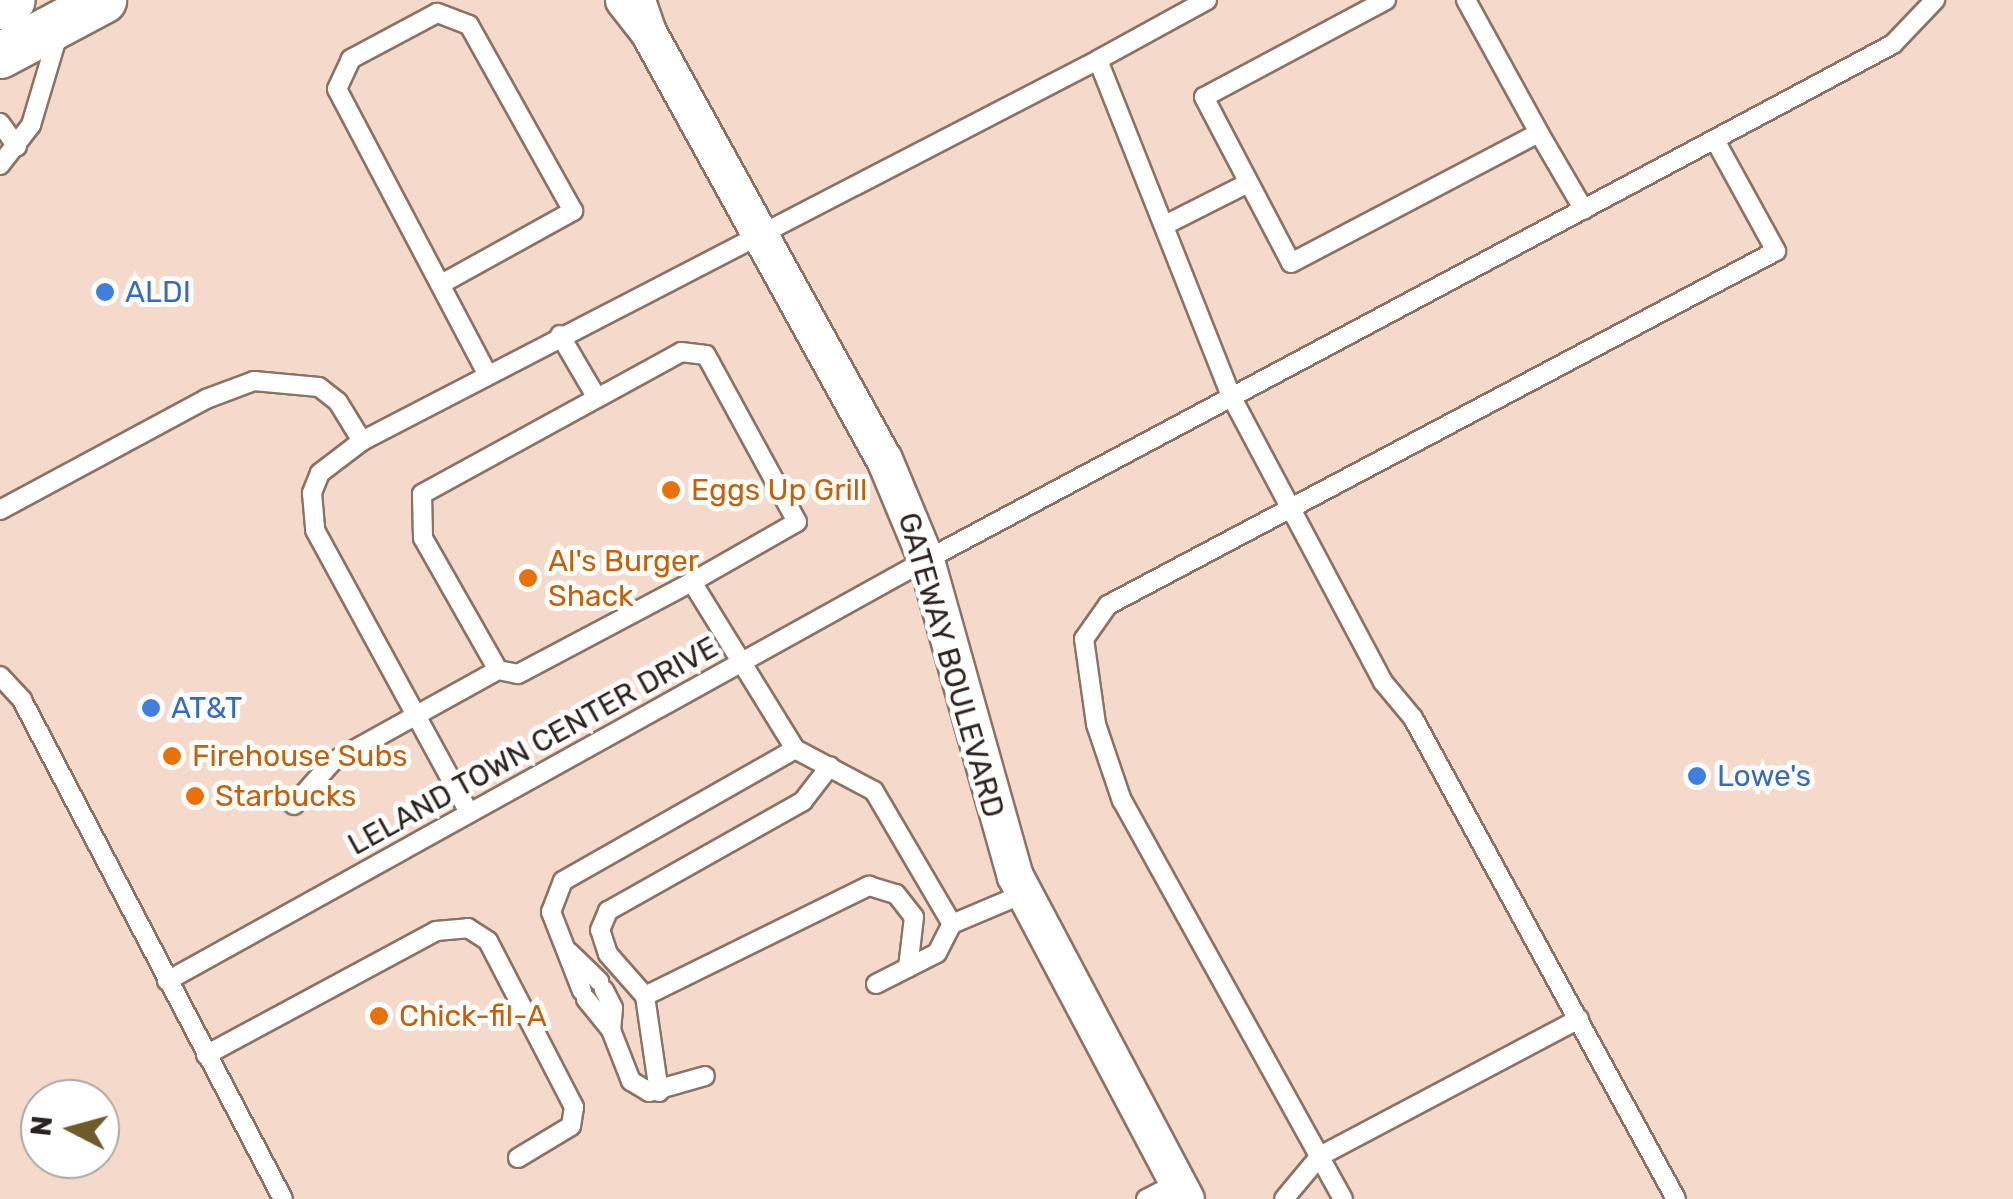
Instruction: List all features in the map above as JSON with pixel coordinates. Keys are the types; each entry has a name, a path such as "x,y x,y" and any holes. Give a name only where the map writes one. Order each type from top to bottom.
{"street":[{"path":"0,6 12,0"},
{"path":"0,54 103,0"},
{"name":"GATEWAY BOULEVARD","path":"623,0 642,16 884,459 926,560 1023,894 1169,1194"}],"lane":[{"path":"469,813 311,513 320,474 362,441 486,372 1098,60 1207,0"},
{"path":"1386,0 1204,96 1291,264 1539,133"},
{"path":"1466,0 1584,210"},
{"name":"LELAND TOWN CENTER DRIVE","path":"166,981 926,560 1893,44 1935,0"},
{"path":"443,283 573,211 469,26 438,13 351,59 337,89 443,283 486,372"},
{"path":"0,166 17,146 42,100 61,24"},
{"path":"1098,60 1167,224 1232,396 1383,682 1412,718 1676,1199"},
{"path":"0,122 17,146"},
{"path":"1343,1199 1122,800 1096,724 1084,639 1108,605 1776,251 1715,140"},
{"path":"1167,224 1248,183"},
{"path":"560,336 597,398"},
{"path":"294,805 332,762 498,670 518,674 797,522 706,354 681,352 422,494 422,538 498,670"},
{"path":"0,510 206,399 254,382 318,387 338,402 362,441"},
{"path":"692,582 795,750 874,791 952,924"},
{"path":"0,676 22,700 282,1199"},
{"path":"705,1076 660,1092 632,1081 610,1030 584,995 551,912 564,882 795,750"},
{"path":"660,1092 645,996 608,954 600,930 608,911 802,800 830,766"},
{"path":"645,996 869,886 896,894 914,917 908,968"},
{"path":"876,984 937,953 952,924 1023,894"},
{"path":"206,1054 436,931 468,928 488,942 574,1107 571,1126 518,1158"},
{"path":"570,952 602,986 613,1008 610,1030"},
{"path":"1284,1199 1320,1156 1579,1019"}],"place":[{"name":"ALDI","path":"105,292"},
{"name":"Eggs Up Grill","path":"671,490"},
{"name":"Al's Burger Shack","path":"528,578"},
{"name":"AT&T","path":"151,708"},
{"name":"Firehouse Subs","path":"172,756"},
{"name":"Lowe's","path":"1697,776"},
{"name":"Starbucks","path":"195,796"},
{"name":"Chick-fil-A","path":"379,1016"}]}
